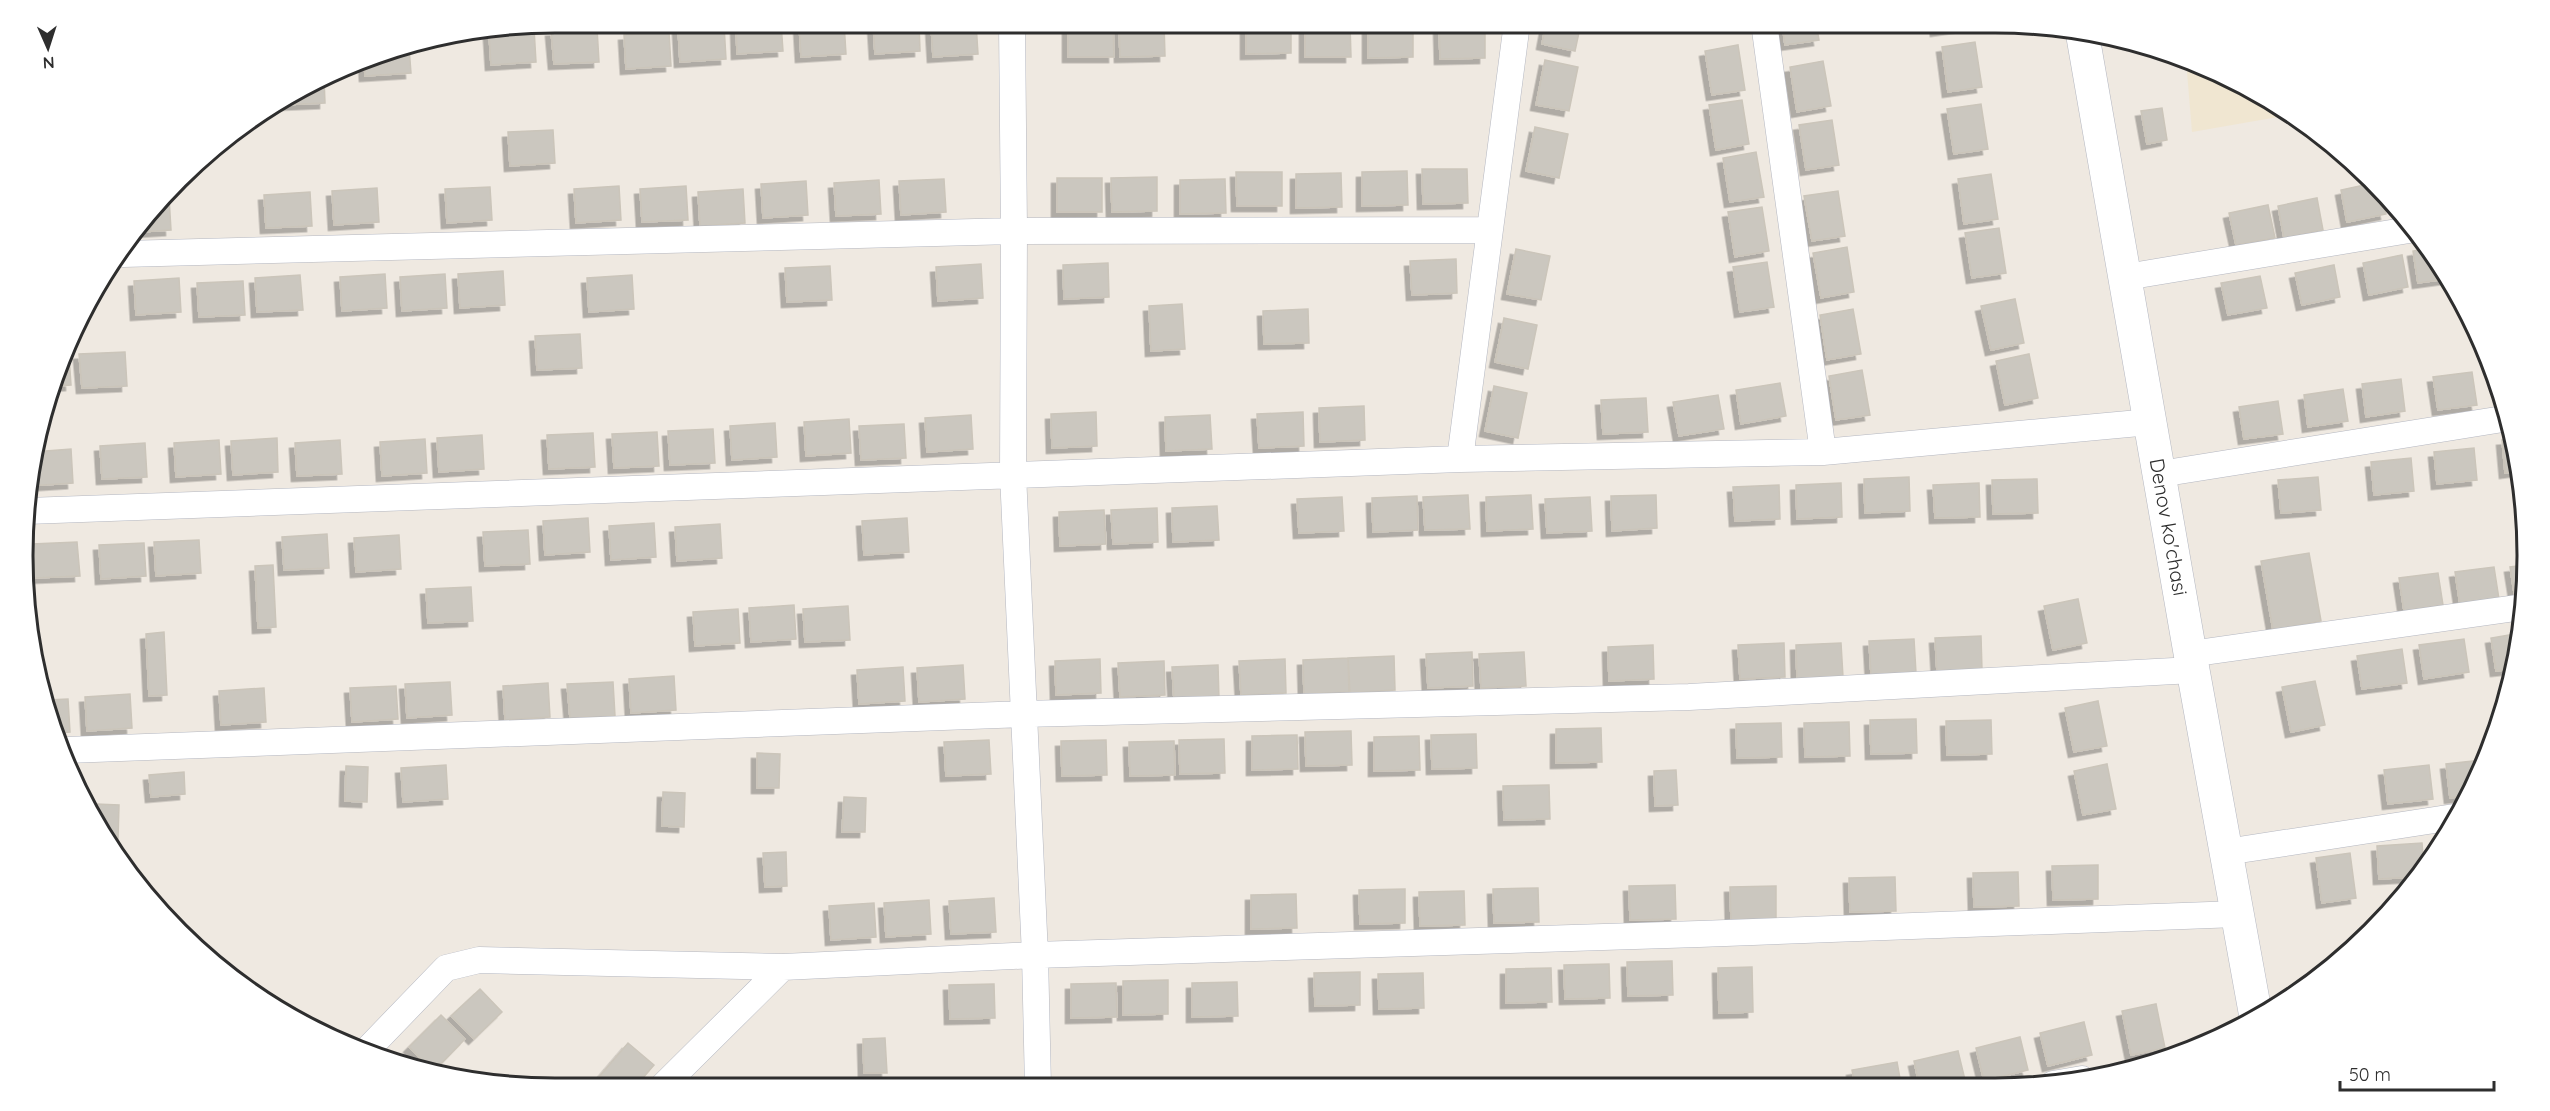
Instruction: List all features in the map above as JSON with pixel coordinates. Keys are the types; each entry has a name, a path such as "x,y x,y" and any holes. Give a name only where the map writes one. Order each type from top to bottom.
{"street":[{"path":"1012,33 1013,474 1035,955 1038,1078"},
{"path":"1460,459 1488,230 1515,33"},
{"path":"1766,33 1823,452"},
{"name":"Denov ko'chasi","path":"2084,41 2191,662 2255,1009"},
{"path":"129,254 1014,231 1488,230"},
{"path":"2126,277 2404,231"},
{"path":"2160,474 2499,419"},
{"path":"35,511 1460,459 1823,452 2150,422"},
{"path":"71,750 1023,714 1689,697 2191,662 2514,608"},
{"path":"2226,852 2446,819"},
{"path":"373,1044 447,968 479,960 783,967 1035,955 2238,914"},
{"path":"671,1078 783,967"}],"shaded area":[{"path":"2187,70 2226,87 2279,117 2192,132"}],"building":[{"path":"551,33 597,33 599,62 554,64"},
{"path":"669,33 671,66 626,69 624,35"},
{"path":"678,33 724,33 726,59 680,62"},
{"path":"736,33 782,33 783,51 737,54"},
{"path":"800,33 845,33 846,54 801,57"},
{"path":"874,33 919,33 920,51 875,54"},
{"path":"932,33 977,33 978,54 933,57"},
{"path":"1068,33 1113,33 1114,57 1068,57"},
{"path":"1119,33 1164,33 1165,56 1120,57"},
{"path":"1246,33 1291,33 1291,53 1246,54"},
{"path":"1305,33 1350,33 1351,57 1305,57"},
{"path":"1368,33 1413,33 1413,57 1368,58"},
{"path":"1439,33 1485,33 1485,58 1440,59"},
{"path":"1544,33 1579,33 1575,51 1542,44"},
{"path":"1783,33 1818,33 1819,40 1785,45"},
{"path":"534,34 536,62 491,65 489,37"},
{"path":"1975,42 1982,87 1948,92 1942,47"},
{"path":"1738,45 1745,90 1712,95 1705,51"},
{"path":"410,54 411,73 365,76 365,70"},
{"path":"1545,60 1578,67 1569,111 1536,105"},
{"path":"1823,61 1831,106 1797,112 1790,67"},
{"path":"324,87 325,103 292,104"},
{"path":"1742,100 1749,144 1716,150 1709,105"},
{"path":"1981,104 1988,149 1954,154 1947,109"},
{"path":"2162,108 2167,140 2147,144 2141,111"},
{"path":"1832,120 1839,165 1806,170 1799,125"},
{"path":"1535,127 1568,134 1559,178 1526,171"},
{"path":"553,130 555,163 510,166 508,132"},
{"path":"1756,152 1764,197 1730,202 1723,158"},
{"path":"1422,169 1467,169 1468,203 1423,204"},
{"path":"1407,171 1408,205 1362,206 1362,172"},
{"path":"1236,172 1282,172 1282,206 1237,206"},
{"path":"1341,173 1342,207 1296,208 1296,174"},
{"path":"1991,174 1998,219 1964,224 1958,179"},
{"path":"1157,177 1157,211 1112,212 1111,178"},
{"path":"1057,178 1102,178 1102,212 1057,212"},
{"path":"944,179 946,212 901,215 899,181"},
{"path":"1225,179 1226,213 1180,214 1180,180"},
{"path":"879,180 881,214 836,216 834,183"},
{"path":"806,181 808,215 763,218 761,184"},
{"path":"2363,185 2385,208 2386,214 2347,222 2341,190"},
{"path":"619,186 621,220 576,223 574,189"},
{"path":"686,186 688,220 642,222 640,189"},
{"path":"490,187 492,220 447,223 445,189"},
{"path":"377,188 379,222 334,225 332,191"},
{"path":"743,189 745,223 700,226 698,192"},
{"path":"1838,191 1845,236 1812,241 1804,196"},
{"path":"310,192 312,226 266,228 264,195"},
{"path":"2317,198 2323,230 2284,238 2278,206"},
{"path":"169,204 171,230 145,232"},
{"path":"2268,205 2275,238 2236,245 2229,213"},
{"path":"1762,207 1769,251 1735,257 1728,212"},
{"path":"1999,228 2006,273 1972,278 1965,233"},
{"path":"1847,247 1854,292 1821,298 1813,253"},
{"path":"1516,249 1550,256 1541,300 1507,294"},
{"path":"2418,250 2438,280 2418,283 2413,251"},
{"path":"2402,255 2408,287 2369,295 2363,263"},
{"path":"1456,259 1457,293 1412,295 1410,261"},
{"path":"1767,262 1774,307 1740,312 1733,267"},
{"path":"1108,263 1109,297 1064,299 1063,265"},
{"path":"981,264 983,298 938,301 936,267"},
{"path":"2334,265 2340,297 2302,305 2295,273"},
{"path":"830,266 832,300 787,302 785,268"},
{"path":"503,271 505,305 460,308 458,274"},
{"path":"385,274 387,308 342,311 340,277"},
{"path":"445,274 447,308 402,311 400,277"},
{"path":"300,275 303,310 257,312 255,278"},
{"path":"632,275 634,309 589,312 587,278"},
{"path":"2260,276 2267,308 2228,315 2221,283"},
{"path":"179,278 181,312 136,315 134,281"},
{"path":"243,281 245,315 199,317 197,283"},
{"path":"2015,299 2024,343 1991,350 1981,306"},
{"path":"1182,304 1185,349 1151,351 1149,306"},
{"path":"1308,309 1309,343 1264,344 1263,311"},
{"path":"1853,309 1861,354 1827,360 1820,315"},
{"path":"1504,318 1537,325 1528,369 1495,362"},
{"path":"580,334 582,368 537,370 535,336"},
{"path":"125,352 127,386 82,388 79,354"},
{"path":"2029,354 2038,398 2005,405 1996,361"},
{"path":"70,365 71,385 62,386"},
{"path":"1862,370 1870,415 1836,420 1829,376"},
{"path":"2472,372 2477,405 2438,410 2433,377"},
{"path":"2401,379 2405,411 2366,417 2362,384"},
{"path":"1780,383 1786,416 1741,424 1736,390"},
{"path":"1494,386 1527,393 1518,438 1485,431"},
{"path":"2343,389 2348,421 2308,427 2304,395"},
{"path":"1718,395 1724,429 1679,436 1673,402"},
{"path":"1646,398 1648,432 1603,434 1601,400"},
{"path":"2278,401 2283,434 2244,439 2239,407"},
{"path":"1364,406 1365,440 1320,442 1319,408"},
{"path":"1096,412 1097,446 1052,448 1051,414"},
{"path":"1303,412 1304,446 1259,448 1257,414"},
{"path":"971,415 973,449 927,452 925,418"},
{"path":"1210,415 1212,449 1166,451 1165,417"},
{"path":"849,419 851,453 806,456 804,422"},
{"path":"775,423 777,457 732,460 730,426"},
{"path":"904,424 906,458 861,460 859,426"},
{"path":"713,429 715,463 670,465 668,431"},
{"path":"657,432 659,466 614,468 612,434"},
{"path":"593,433 595,467 549,469 547,435"},
{"path":"482,435 484,469 439,472 437,438"},
{"path":"277,438 278,472 233,475 231,441"},
{"path":"425,439 427,473 382,476 380,442"},
{"path":"219,440 221,474 176,477 174,443"},
{"path":"340,440 342,474 297,476 295,443"},
{"path":"2504,440 2510,472 2505,473"},
{"path":"145,443 147,477 102,479 100,446"},
{"path":"2474,448 2477,480 2437,484 2434,452"},
{"path":"71,449 73,483 37,485 44,451"},
{"path":"2411,458 2414,491 2374,495 2371,462"},
{"path":"1909,477 1910,511 1865,513 1864,479"},
{"path":"2318,477 2321,510 2281,513 2278,480"},
{"path":"2037,479 2038,513 1993,514 1992,480"},
{"path":"1841,483 1842,517 1797,519 1796,485"},
{"path":"1979,483 1980,517 1935,518 1933,485"},
{"path":"1779,485 1780,519 1735,521 1733,487"},
{"path":"1468,495 1470,529 1425,530 1423,497"},
{"path":"1531,495 1533,529 1487,531 1486,497"},
{"path":"1656,495 1657,528 1612,531 1611,496"},
{"path":"1417,496 1418,530 1373,532 1372,498"},
{"path":"1342,497 1344,531 1299,533 1297,499"},
{"path":"1590,497 1592,531 1547,533 1545,499"},
{"path":"1217,506 1219,540 1173,542 1172,508"},
{"path":"1157,508 1158,542 1113,544 1111,510"},
{"path":"1104,510 1106,544 1060,546 1059,512"},
{"path":"588,518 590,552 545,555 543,521"},
{"path":"907,518 909,552 864,555 862,521"},
{"path":"654,523 656,557 611,560 609,526"},
{"path":"720,524 722,558 677,561 675,527"},
{"path":"528,530 530,564 485,566 483,532"},
{"path":"327,534 329,568 284,570 282,537"},
{"path":"399,535 401,569 356,572 354,538"},
{"path":"199,540 201,573 156,576 154,542"},
{"path":"77,542 80,576 34,578 33,544"},
{"path":"144,543 146,576 101,579 99,545"},
{"path":"2309,553 2321,621 2273,630 2261,561"},
{"path":"273,565 276,627 258,628 255,566"},
{"path":"2517,566 2515,599 2515,599 2510,567"},
{"path":"2494,567 2499,599 2460,605 2455,572"},
{"path":"2438,573 2443,605 2404,611 2399,578"},
{"path":"471,587 473,621 428,623 426,589"},
{"path":"2078,599 2087,643 2053,650 2044,606"},
{"path":"794,605 796,639 751,642 749,608"},
{"path":"848,606 850,640 805,642 803,609"},
{"path":"738,609 740,643 695,646 693,612"},
{"path":"164,632 167,695 149,696 146,634"},
{"path":"2511,635 2504,670 2496,671 2491,638"},
{"path":"1981,636 1982,670 1937,672 1935,638"},
{"path":"1914,639 1916,673 1871,675 1869,641"},
{"path":"2464,639 2469,672 2424,679 2419,645"},
{"path":"1784,643 1785,677 1740,679 1738,645"},
{"path":"1841,643 1843,677 1797,679 1796,645"},
{"path":"1653,645 1654,679 1609,681 1608,647"},
{"path":"2402,649 2407,683 2362,689 2357,656"},
{"path":"1472,652 1473,686 1428,688 1426,654"},
{"path":"1524,652 1526,686 1481,688 1479,654"},
{"path":"1394,656 1395,690 1350,693 1348,658"},
{"path":"1348,658 1349,692 1304,694 1303,660"},
{"path":"1100,659 1101,693 1056,695 1055,661"},
{"path":"1285,659 1286,693 1241,695 1239,661"},
{"path":"1164,661 1165,695 1120,697 1118,663"},
{"path":"963,665 965,699 919,702 917,668"},
{"path":"1218,665 1219,699 1174,701 1172,667"},
{"path":"903,667 905,701 859,704 857,670"},
{"path":"674,676 676,710 631,713 629,679"},
{"path":"2315,681 2325,725 2291,732 2282,687"},
{"path":"450,682 452,715 407,718 405,684"},
{"path":"613,682 615,716 570,718 567,684"},
{"path":"548,683 550,717 505,720 503,686"},
{"path":"396,686 398,719 352,722 350,688"},
{"path":"264,688 266,722 221,725 219,691"},
{"path":"130,694 132,728 87,731 85,697"},
{"path":"68,699 70,732 65,733 54,700"},
{"path":"2098,701 2107,746 2074,752 2065,708"},
{"path":"1916,719 1917,753 1871,754 1870,720"},
{"path":"1991,720 1992,754 1947,755 1946,721"},
{"path":"1849,722 1850,756 1805,757 1804,723"},
{"path":"1781,723 1782,757 1737,758 1736,724"},
{"path":"1601,728 1602,762 1556,763 1556,729"},
{"path":"1351,731 1352,765 1306,766 1305,732"},
{"path":"1476,734 1477,768 1432,769 1431,735"},
{"path":"1297,735 1298,769 1252,770 1252,736"},
{"path":"1419,736 1420,770 1374,771 1374,737"},
{"path":"1224,739 1225,773 1180,774 1179,740"},
{"path":"989,740 991,774 946,776 944,742"},
{"path":"1106,740 1107,775 1062,776 1061,741"},
{"path":"1174,741 1175,775 1130,776 1129,742"},
{"path":"757,753 780,754 779,788 757,788"},
{"path":"2474,761 2458,797 2450,798 2446,764"},
{"path":"2107,764 2116,809 2083,815 2074,771"},
{"path":"446,765 448,799 403,802 401,768"},
{"path":"2429,765 2433,799 2388,804 2384,770"},
{"path":"346,766 368,767 367,802 345,801"},
{"path":"1676,770 1678,805 1655,806 1654,771"},
{"path":"184,772 185,794 151,797 149,775"},
{"path":"1549,785 1550,819 1504,820 1503,786"},
{"path":"663,792 685,793 684,827 662,826"},
{"path":"844,797 866,798 865,832 842,832"},
{"path":"96,804 119,805 117,839"},
{"path":"2422,843 2423,855 2406,878 2379,879 2377,846"},
{"path":"786,852 787,886 765,887 763,853"},
{"path":"2350,853 2356,898 2322,903 2316,858"},
{"path":"2098,865 2098,899 2053,900 2052,866"},
{"path":"2018,872 2019,906 1974,907 1973,873"},
{"path":"1895,877 1896,911 1850,912 1849,878"},
{"path":"1675,885 1676,919 1630,920 1629,886"},
{"path":"1776,886 1776,920 1731,921 1730,887"},
{"path":"1538,888 1539,922 1494,923 1493,889"},
{"path":"1405,889 1405,923 1360,924 1359,890"},
{"path":"1464,891 1465,925 1420,926 1419,892"},
{"path":"1296,894 1297,928 1251,929 1251,895"},
{"path":"994,898 996,932 951,934 949,901"},
{"path":"929,900 931,934 886,937 884,903"},
{"path":"874,903 876,937 831,940 829,906"},
{"path":"1672,961 1673,995 1628,996 1627,962"},
{"path":"1609,964 1610,998 1565,999 1564,965"},
{"path":"1752,967 1753,1012 1719,1013 1718,968"},
{"path":"1551,968 1552,1002 1506,1003 1506,969"},
{"path":"1360,972 1360,1005 1315,1006 1314,973"},
{"path":"1423,973 1424,1008 1379,1009 1378,974"},
{"path":"1168,980 1168,1014 1123,1015 1123,981"},
{"path":"1237,982 1238,1016 1192,1017 1192,983"},
{"path":"1116,983 1117,1017 1071,1018 1071,984"},
{"path":"994,984 995,1018 950,1019 949,985"},
{"path":"480,989 502,1012 474,1039 451,1016"},
{"path":"2156,1004 2165,1048 2131,1055 2122,1011"},
{"path":"441,1015 465,1039 440,1065 423,1061 409,1047"},
{"path":"2084,1022 2092,1055 2048,1066 2040,1033"},
{"path":"2020,1037 2028,1070 1996,1078 1983,1078 1976,1048"},
{"path":"885,1038 887,1073 864,1073 863,1039"},
{"path":"628,1043 654,1065 643,1078 599,1077"},
{"path":"1958,1051 1965,1078 1918,1078 1914,1061"},
{"path":"1897,1062 1900,1078 1854,1078 1852,1070"}]}
